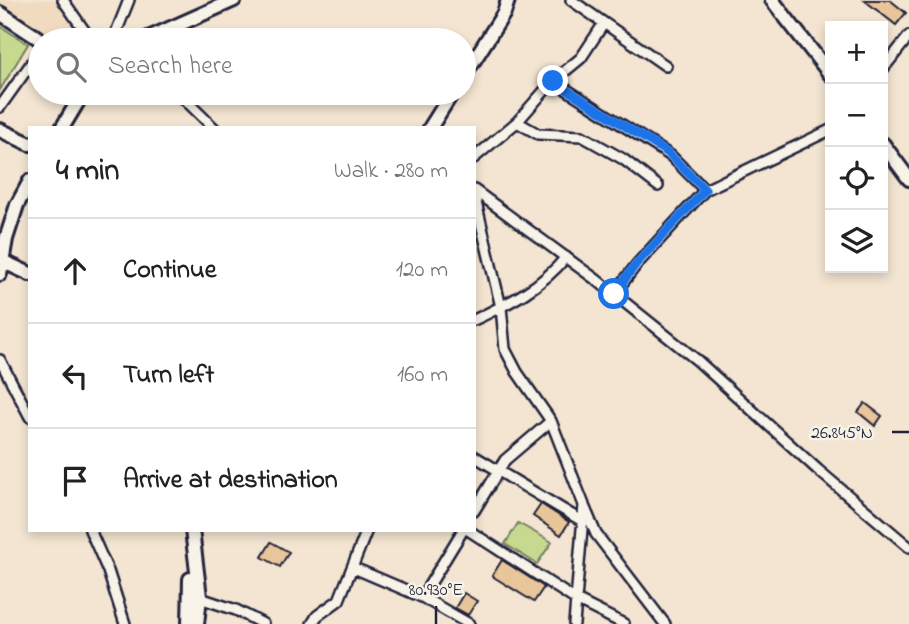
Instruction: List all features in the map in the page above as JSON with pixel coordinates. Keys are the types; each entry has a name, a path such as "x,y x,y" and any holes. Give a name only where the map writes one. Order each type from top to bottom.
{"street":[{"path":"62,0 82,28"},
{"path":"118,28 129,0"},
{"path":"171,28 234,0"},
{"path":"476,42 498,8 507,0"},
{"path":"476,57 505,13 507,0"},
{"path":"571,0 666,66"},
{"path":"772,0 825,68"},
{"path":"0,13 28,31"},
{"path":"476,156 517,122 553,81 581,58 604,23"},
{"path":"888,63 909,36"},
{"path":"0,107 28,68"},
{"path":"553,81 668,153 705,190"},
{"path":"63,126 76,105"},
{"path":"191,105 213,126"},
{"path":"422,126 435,105"},
{"path":"431,126 445,105"},
{"path":"517,122 538,134 582,135 623,159 658,186"},
{"path":"0,130 28,144"},
{"path":"614,294 636,264 705,190 825,132"},
{"path":"885,147 909,179"},
{"path":"28,185 17,205 6,239 2,268 28,274"},
{"path":"476,193 566,257 698,362 909,547"},
{"path":"476,201 501,307 505,349 517,372 551,421 596,534 665,624"},
{"path":"476,319 535,287 566,257"},
{"path":"0,360 28,413"},
{"path":"476,508 505,460 551,421"},
{"path":"476,457 582,522"},
{"path":"574,624 584,505"},
{"path":"91,532 108,570 125,624"},
{"path":"185,532 195,597 189,624"},
{"path":"192,532 197,624"},
{"path":"312,624 317,616 339,600 366,532"},
{"path":"422,597 462,532"},
{"path":"471,532 576,600 624,624"},
{"path":"354,568 422,597 469,624"},
{"path":"195,597 236,610 263,624"}],"shaded area":[{"path":"0,0 54,0 74,28 34,28 0,5"}],"green space":[{"path":"0,26 28,44 0,90"},
{"path":"518,523 552,542 537,564 505,544"}],"building":[{"path":"864,0 890,0 906,13 896,25"},
{"path":"865,403 882,416 875,426 858,412"},
{"path":"541,504 569,522 561,535 533,516"},
{"path":"271,542 289,552 280,567 262,557"},
{"path":"502,560 544,587 534,602 492,576"},
{"path":"464,593 477,601 468,615 455,608"}],"route":[{"path":"553,81 668,153 705,190 636,264 614,294"}]}
